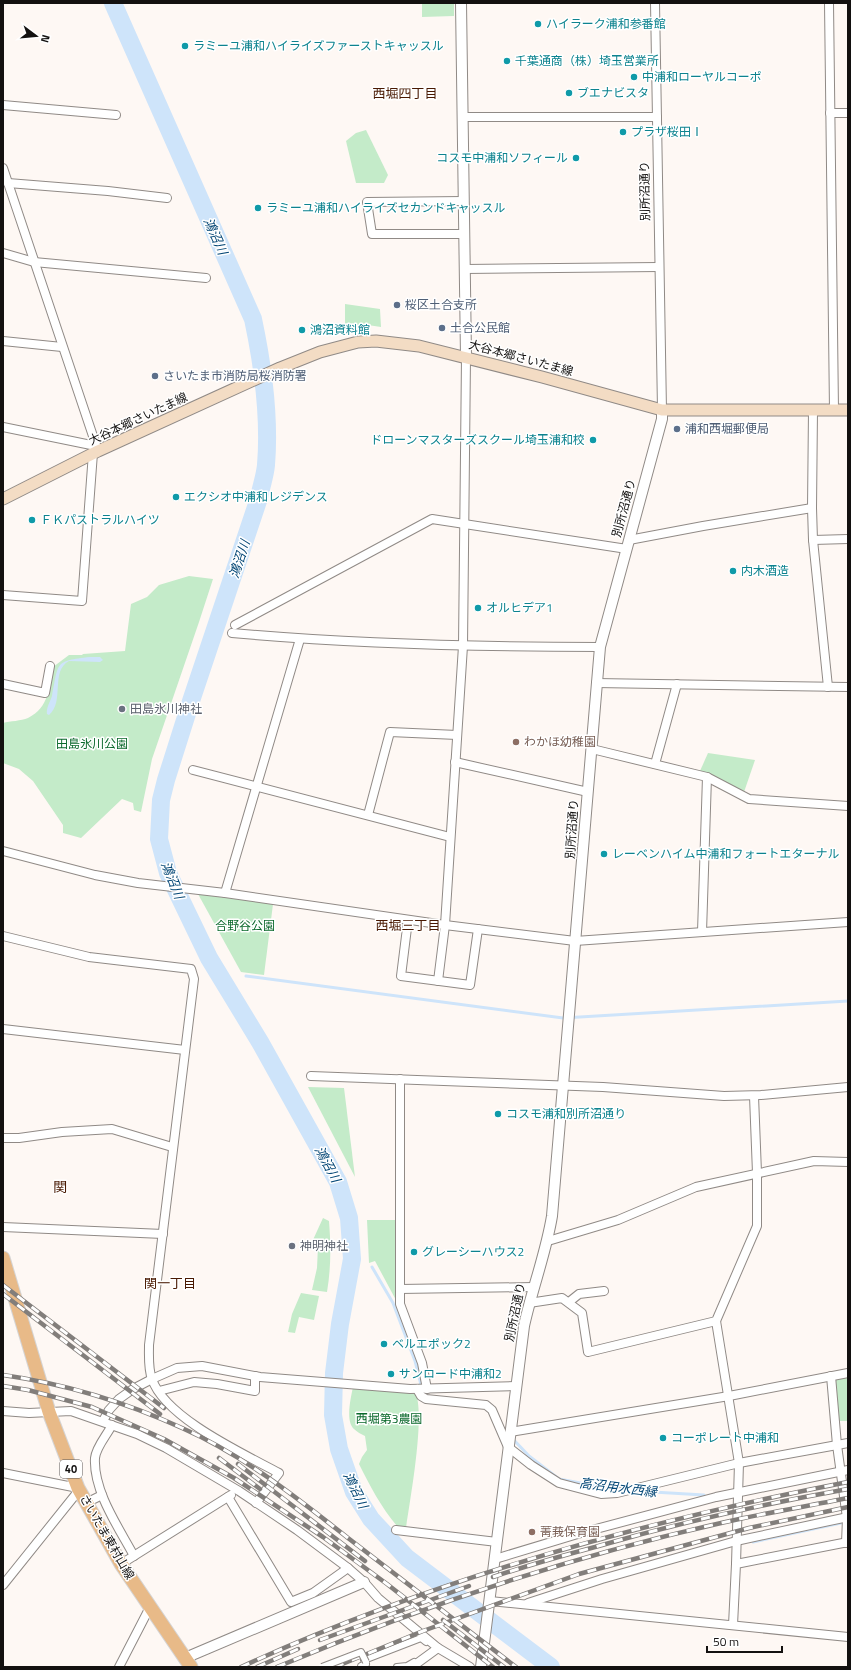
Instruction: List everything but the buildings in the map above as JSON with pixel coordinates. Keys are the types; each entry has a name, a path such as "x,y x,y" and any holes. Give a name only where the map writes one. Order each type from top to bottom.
{"main road":[{"name":"大谷本郷さいたま線","path":"3,498 96,450 276,370 320,352 358,342 397,342 419,346 466,357 662,410 848,410"},
{"name":"さいたま東村山線","path":"3,1258 49,1412 79,1489 121,1564 188,1662"}],"street":[{"path":"438,981 445,925 463,646 466,357 461,3"},
{"name":"別所沼通り","path":"481,1667 524,1326 528,1303 548,1240 552,1216 600,647 662,420 655,3"},
{"path":"829,3 834,410"},
{"path":"3,105 116,115"},
{"path":"830,113 848,113"},
{"path":"462,117 657,117"},
{"path":"3,168 96,450 82,602 3,595"},
{"path":"8,183 108,191 167,198"},
{"path":"464,201 367,202 372,234 464,234"},
{"path":"3,253 34,262 206,278"},
{"path":"465,269 659,267"},
{"path":"3,341 62,347"},
{"path":"813,410 813,540 828,687"},
{"path":"3,427 96,450"},
{"path":"600,647 463,646 300,639 234,629 432,519 628,544 703,526 812,508"},
{"path":"813,540 848,539"},
{"path":"225,894 300,639"},
{"path":"3,684 45,693 50,666"},
{"path":"596,683 848,687"},
{"path":"655,764 677,684"},
{"path":"368,815 390,732 457,735"},
{"path":"592,749 707,777 749,799 848,806"},
{"path":"455,762 588,792"},
{"path":"193,770 450,837"},
{"path":"702,932 707,777"},
{"path":"3,852 100,876 154,886 225,894 445,925 576,941 848,922"},
{"path":"408,920 401,976 438,981 470,985 478,929"},
{"path":"3,936 89,957 191,969 194,979 148,1345 152,1379 159,1391 172,1407 204,1431 279,1473 256,1503"},
{"path":"3,1029 185,1050"},
{"path":"311,1076 603,1087 684,1094 754,1096 848,1087"},
{"path":"400,1079 400,1304 422,1363 421,1396 426,1399 486,1406 492,1410 531,1465 559,1483 602,1494 617,1494 739,1463 848,1443"},
{"path":"733,1625 739,1463 716,1321 757,1226 757,1173 754,1096"},
{"path":"3,1138 19,1138 62,1132 112,1128 172,1147"},
{"path":"548,1240 618,1220 696,1187 814,1161 848,1162"},
{"path":"3,1227 162,1234"},
{"path":"400,1289 533,1286"},
{"path":"569,1302 580,1294 604,1291"},
{"path":"528,1303 562,1298 569,1302 582,1313 588,1352 716,1321"},
{"path":"103,1421 109,1410 118,1399 152,1379 177,1368 204,1366 255,1376 350,1385 422,1389 516,1386"},
{"path":"510,1437 848,1373"},
{"path":"159,1391 194,1382 217,1384 255,1391 255,1376"},
{"path":"736,1564 847,1543 844,1471 837,1445 831,1376"},
{"path":"3,1411 71,1411 103,1421 166,1448 239,1491 297,1530 348,1568 364,1582 378,1598 438,1648 470,1667"},
{"path":"112,1425 99,1449 96,1458 97,1478 102,1494 134,1556"},
{"path":"495,1559 581,1533 716,1497 844,1471"},
{"path":"3,1473 79,1489 3,1585"},
{"path":"121,1564 239,1491"},
{"path":"86,1503 102,1494"},
{"path":"228,1497 291,1602 313,1593 348,1568"},
{"path":"526,1604 602,1579 736,1541 847,1518"},
{"path":"396,1530 497,1542"},
{"path":"188,1662 364,1582"},
{"path":"490,1601 848,1637"},
{"path":"119,1667 150,1607"},
{"path":"362,1667 361,1666 366,1664 364,1660 421,1638 431,1645 431,1650 407,1666 397,1667"},
{"path":"412,1667 438,1648"},
{"path":"322,1667 361,1652 366,1662"}],"green space":[{"path":"422,3 454,3 454,16 422,17"},
{"path":"366,130 388,175 384,183 356,183 346,141 356,133"},
{"path":"345,304 380,309 381,327 361,324 345,329"},
{"name":"田島氷川公園","path":"189,576 213,579 152,759 141,812 134,810 133,803 122,799 81,838 63,833 63,825 33,781 19,769 3,763 3,723 22,720 35,714 44,703 47,696 53,667 69,655 125,651 131,604 147,597 159,585"},
{"path":"708,753 755,760 744,792 700,771"},
{"name":"合野谷公園","path":"198,894 273,904 264,975 241,972"},
{"path":"308,1087 344,1088 355,1177"},
{"path":"323,1218 329,1221 330,1230 330,1266 327,1292 312,1290 317,1268 318,1246 312,1242"},
{"path":"367,1220 396,1220 397,1302 375,1261 369,1263"},
{"path":"301,1293 319,1296 314,1320 299,1317 295,1333 288,1332 292,1314"},
{"path":"848,1374 848,1421 838,1421 831,1376"},
{"name":"西堀第3農園","path":"353,1387 415,1391 418,1402 418,1437 414,1478 406,1528 397,1526 391,1519 376,1496 359,1464 367,1450 365,1436 354,1429 351,1425 349,1409"}],"water":[{"path":"100,657 103,660 100,662 69,661 63,666 60,672 54,709 49,715 47,714 48,705 52,696 60,665 70,660"}],"waterway":[{"name":"鴻沼川","path":"113,3 253,319 265,391 267,428 265,473 259,498 166,780 161,800 159,839 168,873 209,958 260,1042 338,1182 349,1218 352,1259 340,1324 334,1373 333,1415 339,1449 354,1492 371,1519 407,1558 551,1667"},
{"path":"246,976 563,1018 848,1001"},
{"name":"鴻沼川","path":"224,982 232,984"},
{"name":"高沼用水西縁","path":"372,1267 393,1303 415,1361 422,1389"},
{"name":"高沼用水西縁","path":"512,1438 529,1456 559,1479 618,1490"},
{"name":"高沼用水西縁","path":"636,1491 704,1495"},
{"name":"高沼用水西縁","path":"753,1542 846,1522"}],"railway":[{"path":"3,1285 164,1408"},
{"path":"3,1294 160,1414"},
{"path":"3,1375 50,1383 95,1395 139,1410 205,1439 248,1464 289,1492 516,1667"},
{"path":"3,1386 28,1390 92,1407 164,1439 234,1478 323,1537 387,1584 493,1667"},
{"path":"219,1458 260,1489"},
{"path":"238,1464 365,1561"},
{"path":"241,1667 314,1635 388,1607 463,1580 539,1556 693,1515 848,1482"},
{"path":"493,1577 626,1538 689,1522 784,1501 848,1489"},
{"path":"277,1667 448,1601 565,1563 744,1518 848,1498"},
{"path":"335,1667 423,1631 579,1574 749,1528 848,1507"},
{"path":"320,1640 469,1586"},
{"path":"443,1620 504,1667"},
{"path":"257,1667 298,1649"}],"place":[{"name":"ハイラーク浦和参番館","path":"538,24"},
{"name":"ラミーユ浦和ハイライズファーストキャッスル","path":"185,46"},
{"name":"千葉通商（株）埼玉営業所","path":"507,61"},
{"name":"中浦和ローヤルコーポ","path":"634,77"},
{"name":"ブエナビスタ","path":"569,93"},
{"name":"プラザ桜田Ⅰ","path":"623,132"},
{"name":"コスモ中浦和ソフィール","path":"576,158"},
{"name":"ラミーユ浦和ハイライズセカンドキャッスル","path":"258,208"},
{"name":"桜区土合支所","path":"397,305"},
{"name":"土合公民館","path":"442,328"},
{"name":"鴻沼資料館","path":"302,330"},
{"name":"さいたま市消防局桜消防署","path":"155,376"},
{"name":"浦和西堀郵便局","path":"677,429"},
{"name":"ドローンマスターズスクール埼玉浦和校","path":"593,440"},
{"name":"エクシオ中浦和レジデンス","path":"176,497"},
{"name":"ＦＫパストラルハイツ","path":"32,520"},
{"name":"内木酒造","path":"733,571"},
{"name":"オルヒデア1","path":"478,608"},
{"name":"田島氷川神社","path":"122,709"},
{"name":"わかほ幼稚園","path":"516,742"},
{"name":"レーベンハイム中浦和フォートエターナル","path":"604,854"},
{"name":"コスモ浦和別所沼通り","path":"498,1114"},
{"name":"神明神社","path":"292,1246"},
{"name":"グレーシーハウス2","path":"414,1252"},
{"name":"ベルエポック2","path":"384,1344"},
{"name":"サンロード中浦和2","path":"391,1374"},
{"name":"コーポレート中浦和","path":"663,1438"},
{"name":"菁莪保育園","path":"532,1532"}],"district":[{"name":"西堀四丁目","path":"405,93"},
{"name":"西堀三丁目","path":"408,925"},
{"name":"関","path":"60,1187"},
{"name":"関一丁目","path":"170,1283"}]}
